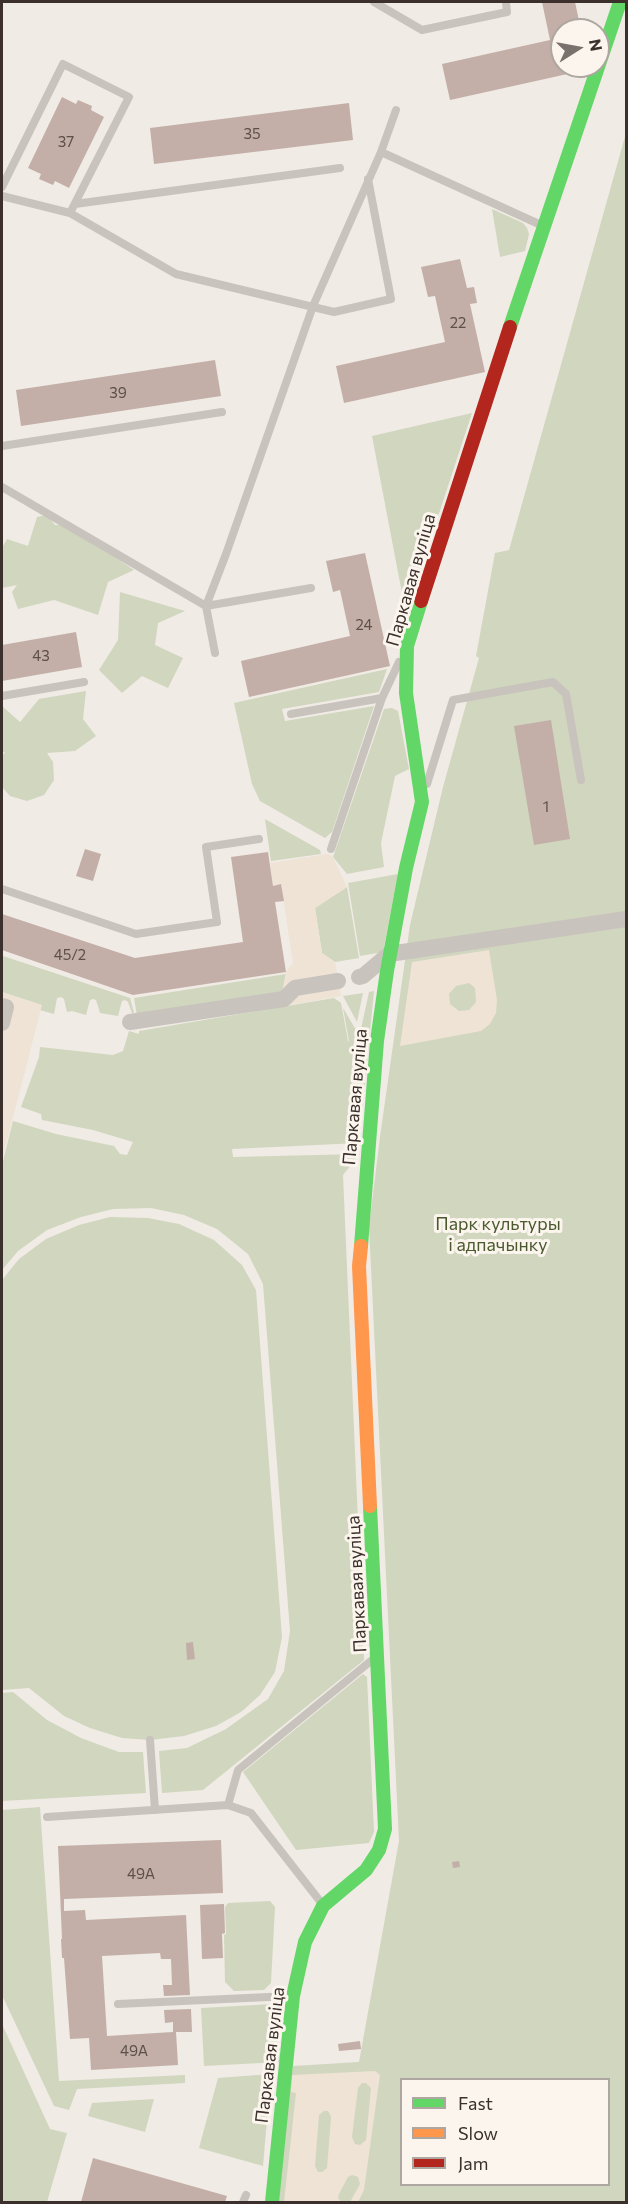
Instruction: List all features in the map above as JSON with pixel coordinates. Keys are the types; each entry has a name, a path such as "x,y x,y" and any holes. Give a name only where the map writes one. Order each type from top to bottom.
{"street":[{"name":"Паркавая вуліца","path":"272,2202 293,1996 305,1942 323,1906 366,1870 379,1850 386,1829 359,1266 377,1041 389,954 422,802 406,693 407,645 620,2"},
{"path":"359,977 389,954 627,919"},
{"path":"130,1022 285,999 295,988 338,981"},
{"path":"2,1006 6,1007 2,1023"}],"lane":[{"path":"374,2 422,30 507,12 506,2"},
{"path":"2,187 63,64 129,97 70,213"},
{"path":"214,653 206,606 313,306 381,152 396,110"},
{"path":"381,152 544,226"},
{"path":"75,204 340,168"},
{"path":"2,196 70,213 176,274 334,312 391,299 368,179"},
{"path":"2,446 222,412"},
{"path":"2,487 206,606 311,588"},
{"path":"331,849 382,698 407,645"},
{"path":"2,696 84,682"},
{"path":"422,802 453,699 553,682 566,694 581,780"},
{"path":"291,714 382,698"},
{"path":"2,889 136,934 217,922 206,847 260,839"},
{"path":"228,1805 238,1770 378,1656"},
{"path":"150,1740 155,1810"},
{"path":"47,1817 228,1805 251,1813 323,1906"},
{"path":"118,2004 293,1996"}],"green space":[{"name":"Парк культуры і адпачынку","path":"626,133 626,2202 277,2202 293,2066 359,2062 399,1841 369,1227 410,925 443,787 479,658 476,656 495,553 509,550"},
{"path":"492,209 523,223 527,228 529,234 525,251 500,257"},
{"path":"472,413 406,614 372,436"},
{"path":"47,515 55,525 67,525 134,570 108,582 98,615 54,600 18,609 12,592 17,585 2,588 2,548 7,539 28,546 37,517"},
{"path":"120,592 185,611 158,623 155,645 183,658 168,688 142,676 122,693 99,670 118,640"},
{"path":"387,669 379,692 282,709 285,721 374,706 332,832 325,838 260,801 252,784 234,703"},
{"path":"86,691 83,719 96,736 75,751 47,753 53,762 54,780 44,795 27,801 10,796 2,787 2,756 5,752 2,752 2,706 20,722 39,699"},
{"path":"392,708 398,711 409,769 395,776 381,843 384,867 347,874 333,857 384,709"},
{"path":"265,819 320,850 321,854 271,861"},
{"path":"398,874 383,952 360,956 348,883"},
{"path":"347,887 359,958 335,962 322,953 315,908"},
{"path":"3,956 130,998 134,1013 125,1000 122,1001 118,1016 100,1013 96,1000 93,999 90,1000 86,1015 67,1012 64,999 61,997 57,998 54,1014 40,1010 41,1005 2,992"},
{"path":"286,974 282,993 137,1016 134,998"},
{"path":"374,991 359,1143 232,1149 233,1157 360,1154 343,1175 364,1660 203,1790 162,1793 159,1751 187,1748 226,1729 268,1699 284,1671 290,1631 263,1284 248,1254 217,1229 184,1215 151,1208 113,1209 81,1217 47,1230 18,1251 2,1270 2,1165 13,1121 56,1134 114,1146 120,1154 127,1155 133,1142 93,1130 42,1120 41,1114 21,1107 39,1057 40,1047 113,1055 123,1051 129,1031 139,1034 139,1031 334,998 341,1003 348,1041 336,1044 349,1041 343,1008 356,1030 361,1029 369,992"},
{"path":"363,993 357,1022 343,996"},
{"path":"110,1217 148,1218 179,1224 214,1240 242,1265 256,1290 282,1637 275,1672 260,1695 241,1712 216,1726 184,1736 150,1740 122,1738 90,1728 64,1716 29,1688 2,1690 2,1280 19,1259 46,1239 79,1225"},
{"path":"363,1674 367,1677 374,1832 369,1843 296,1850 243,1772"},
{"path":"13,1692 47,1720 81,1738 119,1752 143,1752 146,1793 2,1801 2,1693"},
{"path":"40,1807 59,2081 185,2075 185,2083 77,2089 69,2110 54,2106 2,1995 2,1810"},
{"path":"270,1901 275,1907 271,1983 264,1990 234,1991 225,1982 225,1907 228,1903"},
{"path":"273,2004 277,2008 280,2062 204,2066 201,2008"},
{"path":"2,2024 50,2129 67,2133 47,2202 2,2202"},
{"path":"271,2074 263,2166 199,2148 218,2078"},
{"path":"154,2099 145,2132 88,2116 92,2103"}],"shaded area":[{"path":"328,854 333,857 347,887 315,908 322,953 335,962 341,996 284,1006 282,993 286,972 293,963 281,885 273,886 270,863"},
{"path":"489,950 497,1000 496,1013 490,1024 481,1031 400,1046 412,962","holes":["469,983 475,988 476,1002 469,1010 459,1011 450,1004 449,994 456,986"]},
{"path":"2,992 42,1005 2,1160"},
{"path":"375,2071 380,2075 364,2190 358,2202 350,2202 360,2184 358,2177 352,2175 348,2177 339,2194 338,2198 341,2202 284,2202 296,2093 291,2092 292,2075","holes":["362,2083 366,2083 371,2088 366,2140 360,2145 355,2144 352,2137 358,2088","328,2111 331,2117 327,2168 318,2172 315,2166 319,2115"]}],"building":[{"path":"542,2 575,2 578,18 550,18 550,40"},
{"path":"550,40 550,78 450,100 442,64"},
{"path":"62,97 76,104 78,100 92,106 91,110 104,117 69,188 55,181 53,185 39,179 41,174 28,168"},
{"path":"349,103 353,140 154,164 150,128"},
{"path":"460,259 467,288 474,287 477,303 470,304 485,372 344,403 336,366 445,342 435,296 428,297 421,267"},
{"path":"215,360 221,396 21,426 16,390"},
{"path":"365,553 390,666 249,697 241,661 350,636 340,590 333,592 326,561"},
{"path":"76,632 82,667 2,681 2,645"},
{"path":"551,720 570,839 534,845 514,726"},
{"path":"85,849 101,854 93,881 76,876"},
{"path":"268,852 273,886 281,884 284,901 275,902 286,972 133,995 2,950 2,914 135,958 243,942 231,857"},
{"path":"193,1642 195,1659 187,1660 186,1643"},
{"path":"221,1840 223,1893 64,1899 64,1911 85,1910 86,1920 186,1915 190,1995 164,1996 163,1985 172,1985 171,1959 161,1959 160,1953 102,1956 107,2036 173,2032 173,2022 165,2023 164,2010 191,2009 192,2032 176,2032 178,2065 91,2070 89,2038 70,2039 64,1958 62,1958 58,1846"},
{"path":"459,1861 460,1867 453,1868 452,1862"},
{"path":"224,1904 223,1958 202,1959 200,1905"},
{"path":"360,2041 361,2049 339,2051 338,2044"},
{"path":"93,2158 227,2196 225,2202 81,2202"}],"traffic: fast":[{"path":"510,327 620,2"},
{"path":"361,1246 377,1041 406,868 422,802 406,693 407,646 421,601"},
{"path":"272,2202 293,1996 305,1942 323,1906 366,1870 379,1850 385,1829 370,1506"}],"traffic: slow":[{"path":"361,1246 359,1266 370,1506"}],"traffic: jam":[{"path":"421,601 510,327"}]}
